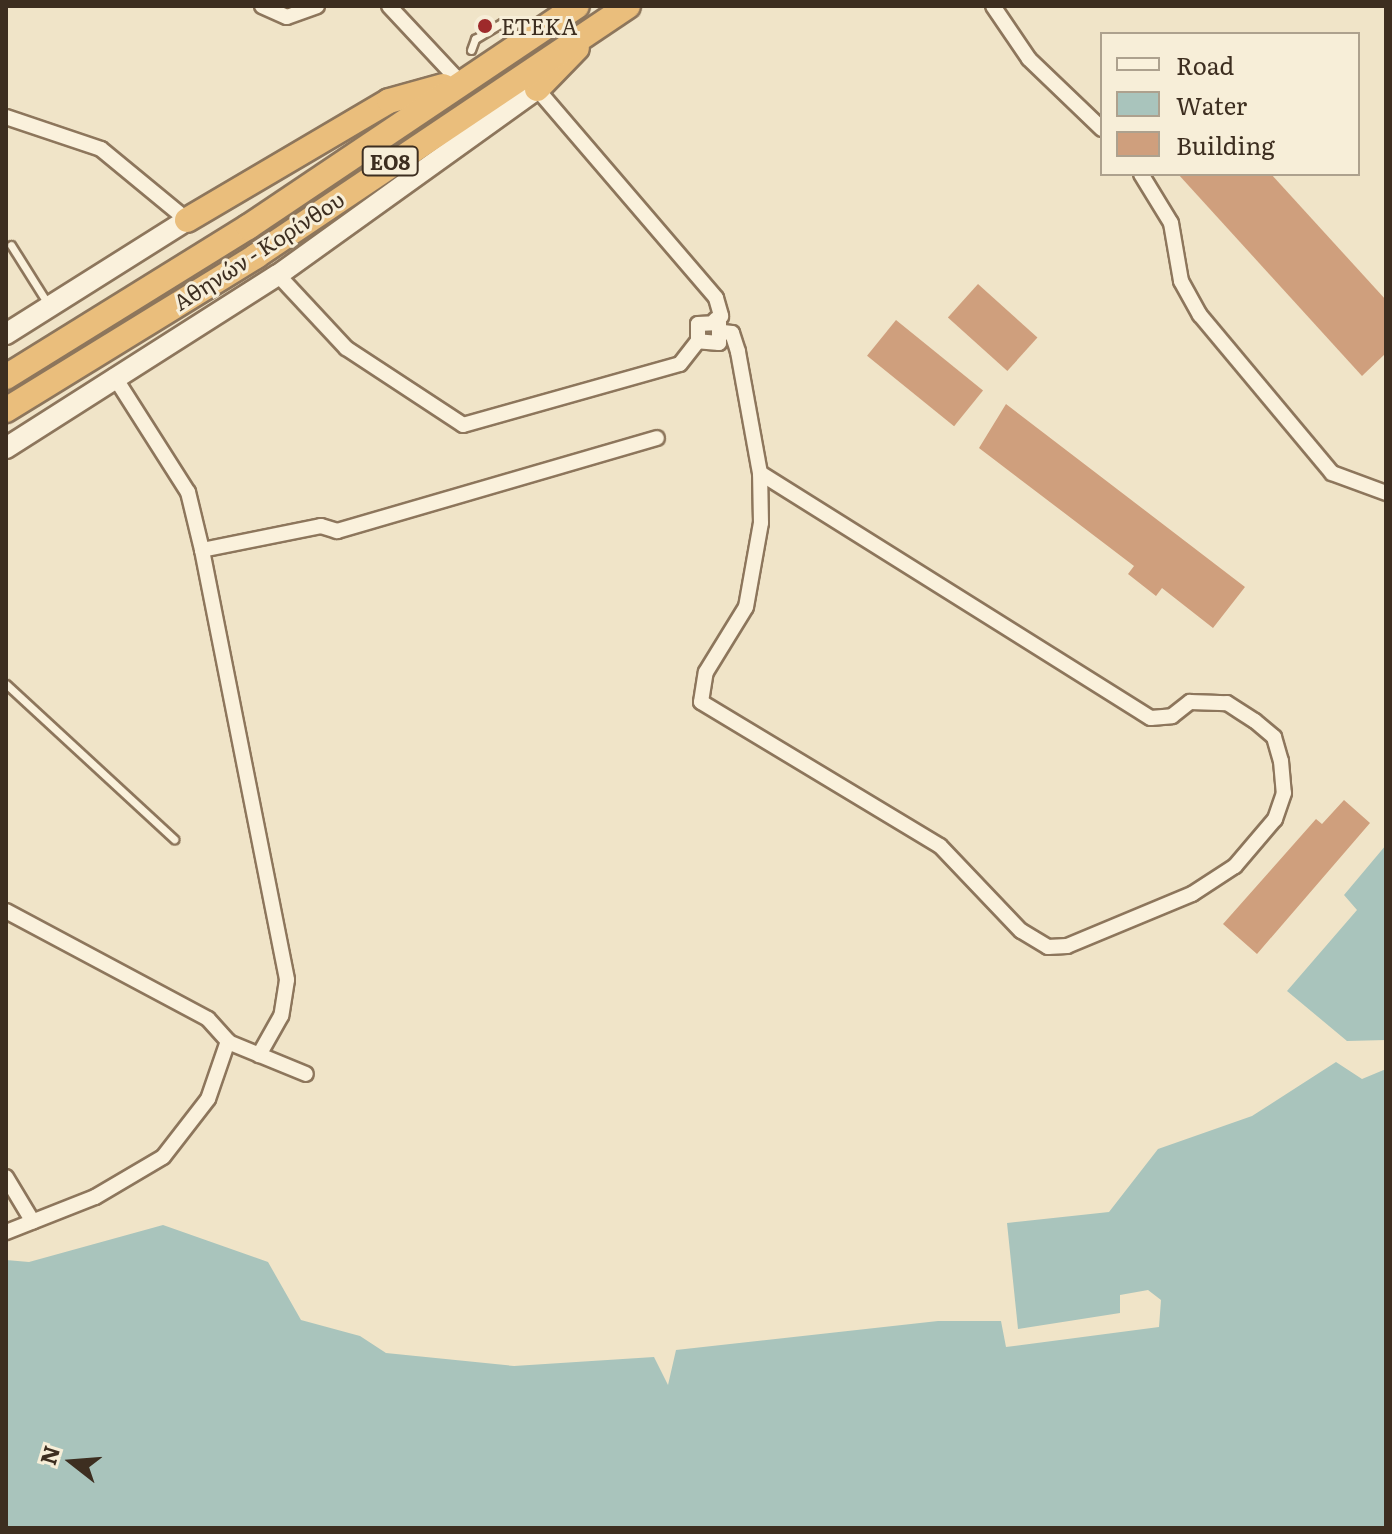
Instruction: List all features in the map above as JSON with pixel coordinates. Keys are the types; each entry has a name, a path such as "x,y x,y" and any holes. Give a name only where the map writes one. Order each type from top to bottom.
{"highway":[{"name":"Αθηνών - Κορίνθου","path":"6,377 260,220 460,82 577,6"},
{"name":"Αθηνών - Κορίνθου","path":"6,410 256,256 619,11"},
{"path":"537,89 619,11"},
{"path":"187,220 389,101 460,82"}],"main road":[{"path":"6,448 114,376 278,275 537,89"},
{"path":"6,334 187,220"}],"street":[{"path":"262,6 287,17 317,6"},
{"path":"389,6 460,82"},
{"path":"993,6 1029,59 1100,127"},
{"path":"537,89 723,324 760,473 761,523 746,607 706,672 701,702 940,846 1021,931 1048,947 1067,946 1192,894 1235,866 1275,819 1284,793 1281,761 1274,737 1255,721 1227,703 1190,702 1172,716 1151,718 760,473"},
{"path":"6,117 101,149 187,220"},
{"path":"1142,176 1171,223 1181,281 1200,315 1332,473 1386,493"},
{"path":"278,275 346,348 463,425 680,364 698,341 698,324 723,324"},
{"path":"698,341 713,347 723,324"},
{"path":"114,376 188,492 202,550 287,980 281,1016 259,1055"},
{"path":"202,550 321,526 337,531 657,438"},
{"path":"6,911 212,1021 228,1042 306,1074"},
{"path":"6,1232 33,1222 163,1157 208,1099 228,1042"},
{"path":"6,1177 33,1222"}],"lane":[{"path":"471,50 475,39 502,23 514,25"},
{"path":"11,245 49,306"},
{"path":"6,684 174,839"}],"water":[{"path":"1386,845 1386,1040 1347,1041 1287,991 1357,910 1344,895"},
{"path":"1336,1062 1362,1079 1386,1069 1386,1528 6,1528 6,1260 29,1262 163,1225 268,1262 301,1320 360,1336 386,1353 514,1366 654,1357 668,1385 676,1350 938,1321 1001,1321 1006,1347 1159,1327 1161,1300 1148,1290 1120,1295 1120,1313 1018,1329 1007,1223 1109,1212 1158,1149 1252,1116"}],"building":[{"path":"1180,176 1273,176 1386,300 1386,353 1362,376"},
{"path":"978,284 1037,338 1007,371 948,317"},
{"path":"896,320 983,390 954,426 867,356"},
{"path":"1006,404 1245,587 1213,628 1162,588 1156,596 1128,574 1134,566 979,448"},
{"path":"1344,800 1370,823 1257,954 1223,924 1316,819 1322,824"}],"place":[{"name":"ΕΤΕΚΑ","path":"485,26"}]}
